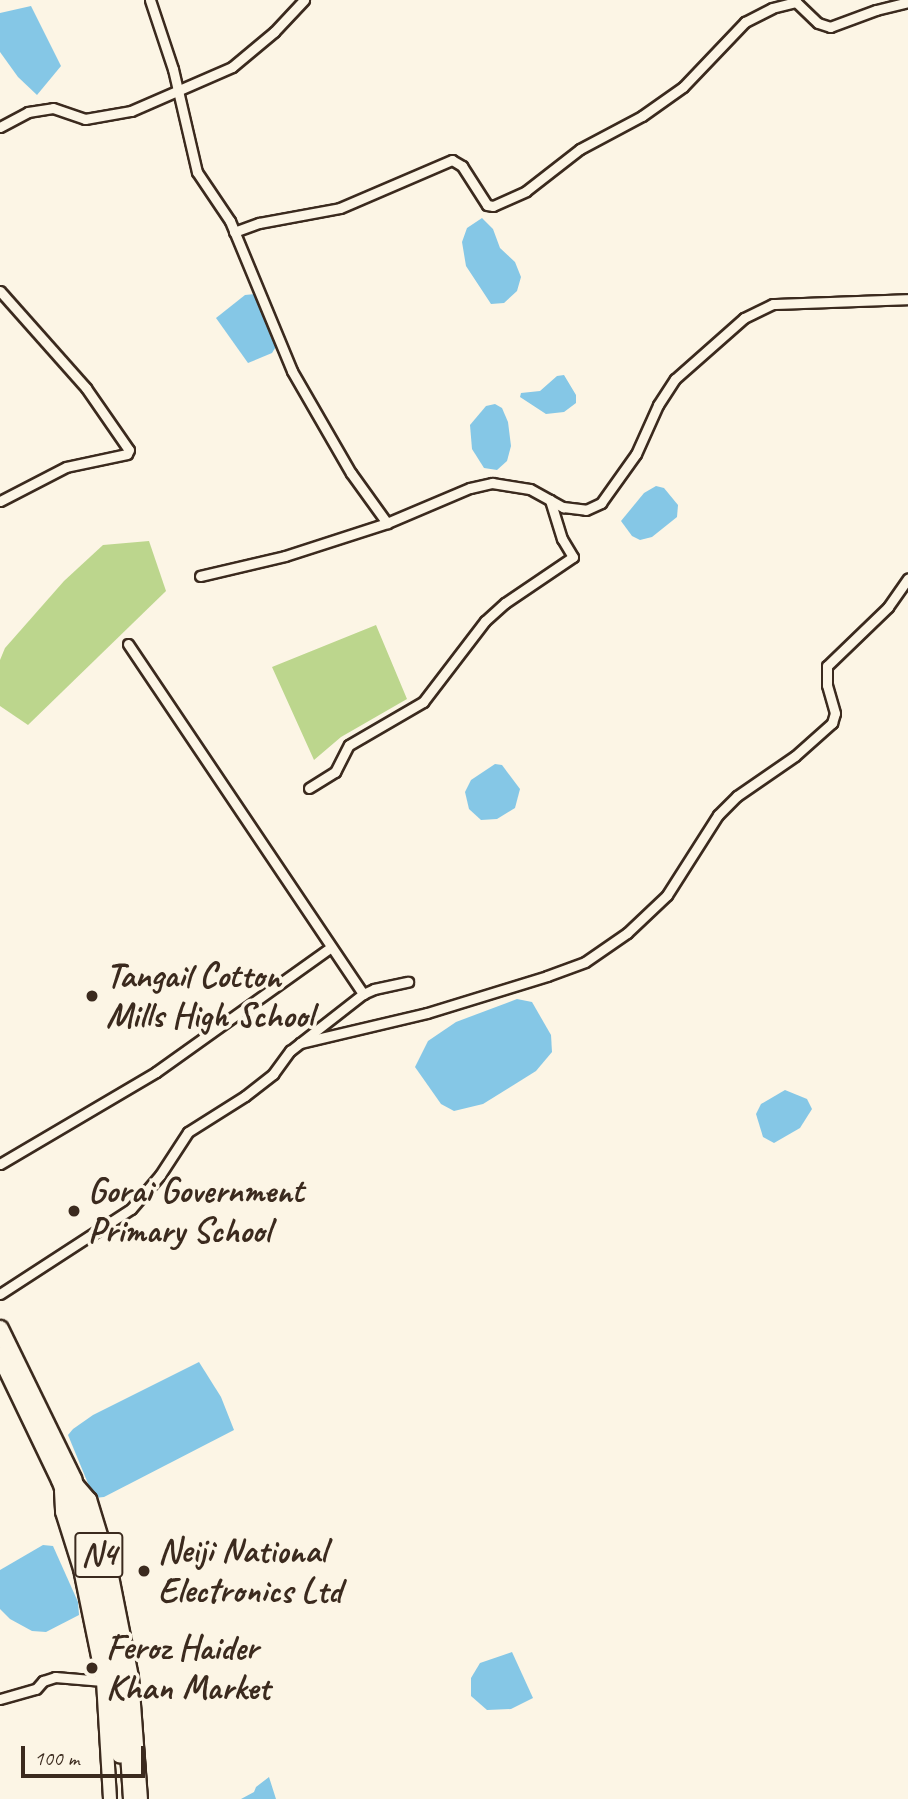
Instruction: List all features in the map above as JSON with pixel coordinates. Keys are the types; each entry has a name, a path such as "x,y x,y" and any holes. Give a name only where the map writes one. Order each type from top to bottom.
{"highway":[{"name":"N4","path":"0,1329 67,1480 98,1594 112,1681 121,1799"},
{"name":"N4","path":"0,1355 91,1529 111,1604 125,1691 132,1799"}],"main road":[{"path":"67,1480 62,1512 80,1569 103,1681 110,1799"},
{"path":"67,1480 90,1499 109,1561 132,1677 141,1799"}],"street":[{"path":"150,0 178,89 197,172 234,232 292,371 351,474 387,523"},
{"path":"0,127 28,112 53,108 85,118 120,113 232,67 274,32 304,0"},
{"path":"234,232 259,223 340,208 452,160 462,166 487,205 493,206 526,191 580,149 642,116 683,87 745,22 772,8 796,2 818,23 830,27 876,10 908,2"},
{"path":"0,291 86,388 129,450 127,454 66,467 0,501"},
{"path":"200,576 285,556 387,523 470,488 492,482 530,489 563,507 586,510 601,503 636,454 658,405 674,379 720,337 758,309 789,302 908,299"},
{"path":"309,788 335,772 349,745 423,702 440,685 485,621 505,603 573,557 562,539 550,500"},
{"path":"300,1043 427,1013 547,976 585,962 617,941 667,895 718,815 737,796 795,756 832,723 835,713 827,685 827,666 888,607 908,578"},
{"path":"128,645 363,994"},
{"path":"0,1164 156,1072 331,947"},
{"path":"0,1294 131,1209 160,1175 188,1132 244,1096 272,1074 300,1043 363,994 408,982"},
{"path":"0,1699 36,1689 43,1681 55,1676 103,1681"}],"green space":[{"path":"149,541 166,591 28,725 0,706 0,660 5,648 64,581 103,545"},
{"path":"376,625 407,699 341,737 314,760 272,667"}],"water":[{"path":"31,6 61,66 37,95 18,77 0,52 0,13"},
{"path":"482,218 493,229 500,248 515,262 521,277 517,291 504,303 491,304 466,266 462,242 467,228"},
{"path":"255,294 277,345 272,353 248,363 216,318 245,295"},
{"path":"564,375 576,395 576,403 564,412 546,414 520,397 521,393 540,391 557,376"},
{"path":"495,404 502,408 508,422 511,446 507,461 497,470 484,468 472,449 470,425 486,406"},
{"path":"656,486 664,488 678,505 677,517 652,537 640,540 632,536 621,521 644,493"},
{"path":"495,764 502,765 520,789 515,808 497,819 481,820 469,809 465,792 471,780"},
{"path":"517,999 532,1002 551,1035 552,1052 536,1071 483,1104 454,1111 441,1104 415,1067 428,1041 456,1022"},
{"path":"785,1090 807,1099 812,1109 800,1128 774,1143 763,1137 756,1114 761,1104"},
{"path":"199,1362 221,1397 234,1430 104,1497 94,1498 68,1435 93,1415"},
{"path":"43,1545 53,1546 78,1602 79,1615 46,1632 32,1631 10,1619 0,1609 0,1570"},
{"path":"512,1652 533,1698 511,1709 487,1710 471,1696 471,1678 480,1663"},
{"path":"269,1777 276,1799 241,1799 254,1792 256,1787"}],"place":[{"name":"Tangail Cotton Mills High School","path":"92,996"},
{"name":"Gorai Government Primary School","path":"74,1211"},
{"name":"Neiji National Electronics Ltd","path":"144,1571"},
{"name":"Feroz Haider Khan Market","path":"92,1668"}]}
